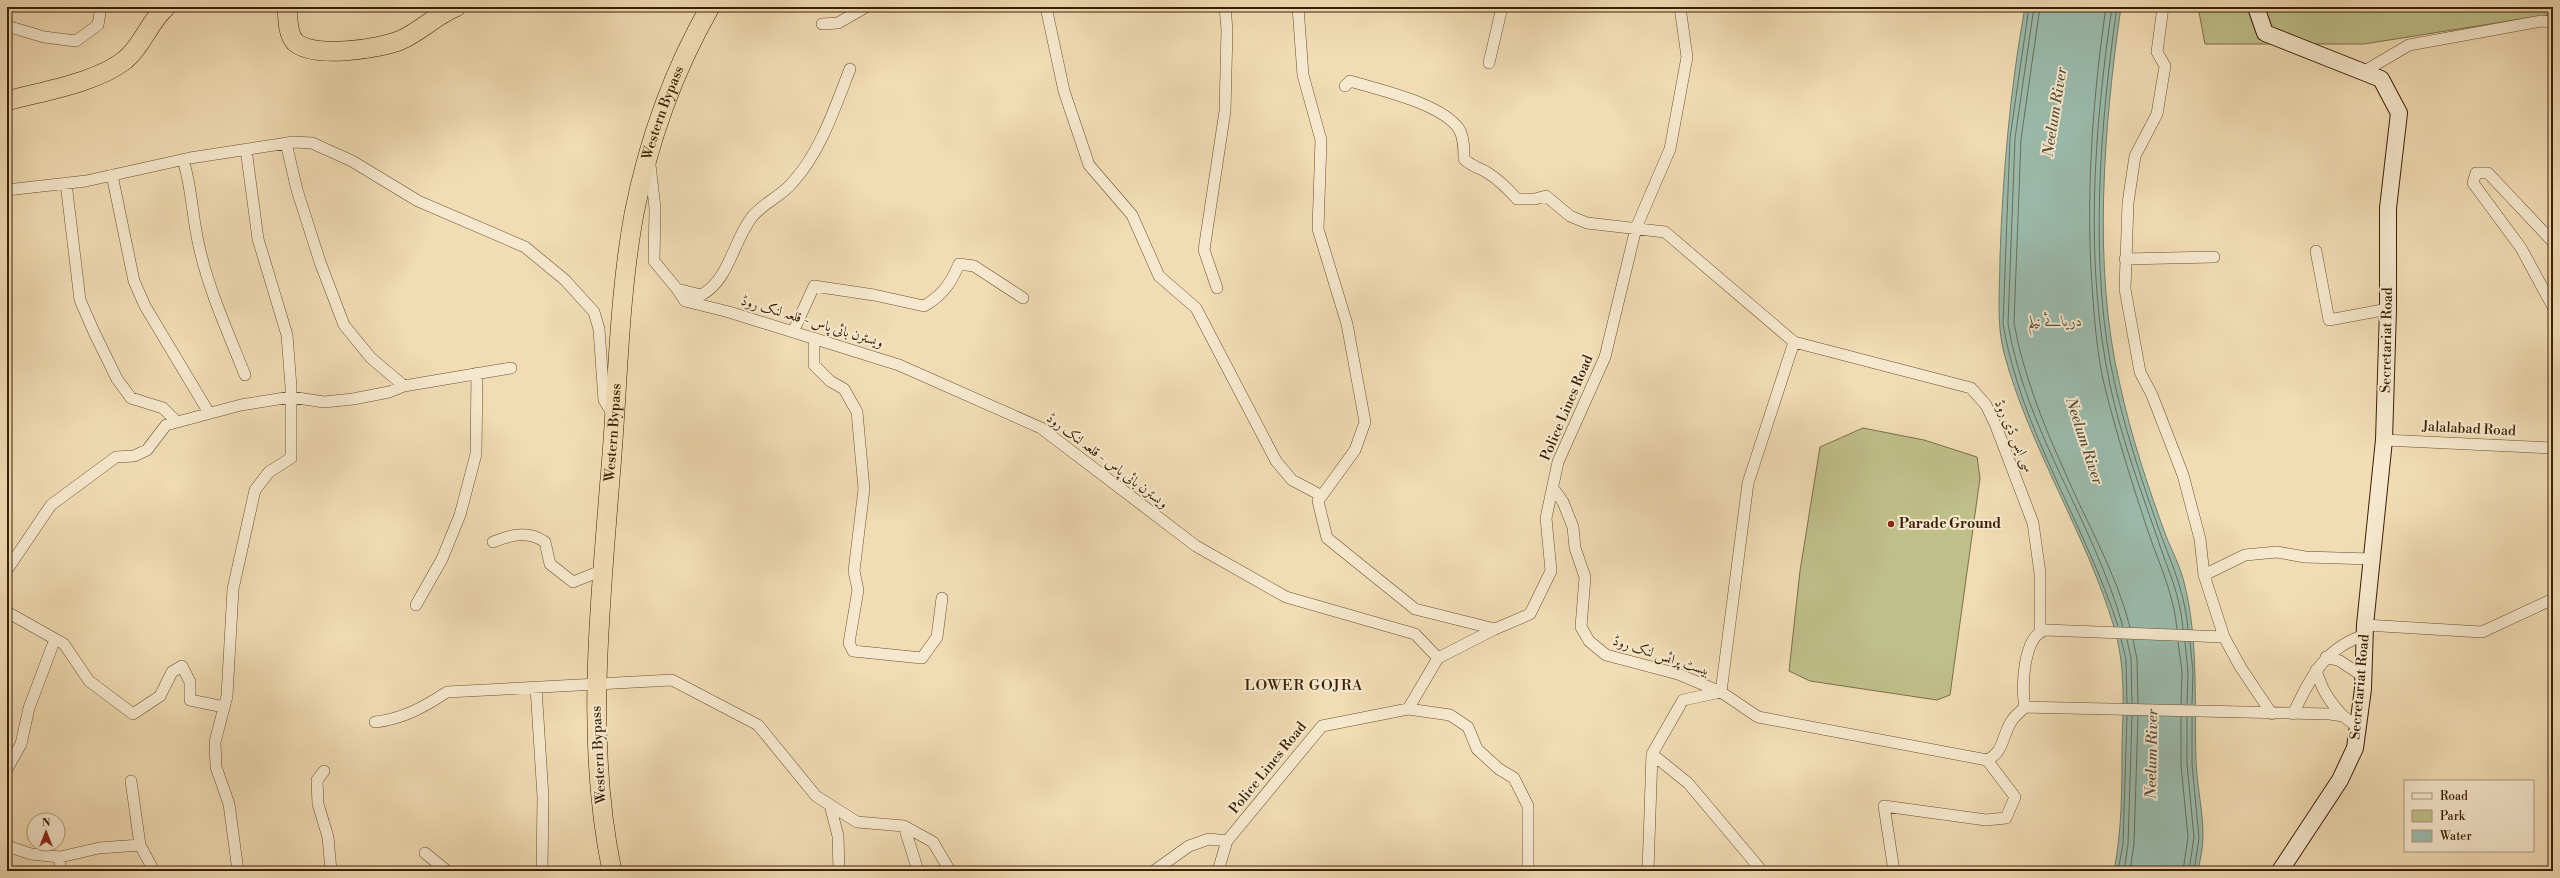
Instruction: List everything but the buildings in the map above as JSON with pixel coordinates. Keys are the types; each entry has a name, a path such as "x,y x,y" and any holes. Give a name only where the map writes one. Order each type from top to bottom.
{"highway":[{"path":"7,101 96,76 111,69 136,48 156,16 166,7"},
{"path":"287,7 289,32 294,41 302,47 319,50 384,47 403,39 436,17 456,7"},
{"name":"Western Bypass","path":"612,871 600,793 596,740 597,683 603,570 615,419 618,358 627,275 634,214 649,156 687,48 710,7"}],"main road":[{"name":"Secretariat Road","path":"2256,7 2265,33 2381,79 2399,113 2388,208 2388,309 2384,440 2372,559 2359,728 2348,767 2280,871"}],"street":[{"path":"7,26 44,37 76,41 98,25 101,7"},
{"path":"822,24 838,23 866,7"},
{"path":"1046,7 1064,91 1089,165 1132,216 1159,276 1196,308 1276,461 1292,480 1322,496"},
{"path":"1217,288 1204,250 1225,111 1227,30 1224,7"},
{"path":"1298,7 1303,75 1321,140 1318,229 1347,324 1364,422 1355,450 1318,501 1327,538 1415,609 1495,629"},
{"path":"1489,63 1502,7"},
{"name":"Police Lines Road","path":"1438,658 1495,629 1530,614 1551,571 1546,518 1558,462 1606,357 1636,228 1670,149 1687,57 1680,7"},
{"path":"2163,7 2157,52 2165,66 2157,114 2134,156 2128,203 2125,289 2140,372 2152,394 2183,475 2200,539 2204,574 2221,636 2272,714"},
{"path":"2362,72 2409,45 2542,21 2553,22"},
{"path":"677,289 701,295 714,287 752,217 793,183 806,165 827,126 850,69"},
{"path":"1344,86 1350,81 1396,96 1417,100 1443,115 1458,129 1464,143 1464,159 1471,167 1488,172 1517,199 1535,199 1546,196 1570,216 1587,223 1664,232 1794,342 1748,483 1721,692 1683,700 1652,754 1651,829 1648,871"},
{"path":"286,143 297,190 320,262 344,325 370,358 404,386"},
{"path":"7,190 66,183 246,149 286,143 312,143 352,161 418,201 525,248 565,280 594,312 599,329 604,400 615,419"},
{"path":"238,871 230,804 216,767 215,742 227,696 233,589 255,490 269,472 291,458 291,396 287,335 258,239 246,149"},
{"name":"ویسٹرن بائی پاس - قلعہ لنک روڈ","path":"649,156 656,208 654,261 685,301 898,364 1041,428 1196,546 1286,597 1415,634 1438,658"},
{"path":"183,160 189,178 193,219 209,288 245,375"},
{"path":"2553,242 2488,173 2476,173 2473,183 2521,248 2553,307"},
{"path":"112,175 134,281 145,306 209,413"},
{"path":"66,183 80,300 94,332 117,379 131,398 163,408 177,422"},
{"path":"2316,251 2329,320 2388,309"},
{"path":"2125,259 2214,257"},
{"path":"793,332 814,286 874,295 924,306 940,297 952,280 959,264 974,266 999,285 1023,298"},
{"path":"814,338 814,365 830,381 844,389 857,412 864,490 854,571 858,590 849,643 853,651 922,658 938,637 942,598"},
{"name":"سی ایس ڈی روڈ","path":"1794,342 1971,388 1986,405 2033,523 2040,573 2040,631"},
{"path":"7,570 51,505 116,457 134,456 147,450 166,425 240,405 291,396 324,402 389,392 404,386 511,368"},
{"path":"416,606 442,559 460,515 476,454 477,373"},
{"name":"Jalalabad Road","path":"2384,440 2553,448"},
{"name":"بیسٹ پرائس لنک روڈ","path":"1552,488 1563,502 1573,527 1575,548 1585,577 1582,627 1589,641 1606,655 1678,674 1721,692 1758,717 1987,760"},
{"path":"492,542 509,535 535,535 545,542 550,564 573,582 603,570"},
{"path":"2204,574 2246,555 2277,552 2305,557 2372,559"},
{"name":"Secretariat Road","path":"2366,630 2482,632 2553,599"},
{"path":"7,612 64,644 89,681 133,714 160,696 172,672 182,666 190,682 190,700 224,707"},
{"path":"2293,714 2316,670 2326,657 2346,641 2366,630"},
{"path":"2025,707 2022,674 2035,638 2040,631 2221,636"},
{"path":"7,769 21,744 29,708 55,638"},
{"path":"2326,657 2340,661 2364,677"},
{"path":"1408,709 1438,658"},
{"path":"2316,670 2327,700 2342,716 2359,728"},
{"path":"375,722 390,720 418,710 447,692 672,680 758,725 816,796 857,822 904,826 933,842 950,871"},
{"path":"536,687 543,797 542,871"},
{"path":"1894,871 1884,806 1986,820 2006,818 2015,797 1987,760 1995,757 2000,750 2013,719 2025,707 2342,716"},
{"name":"Police Lines Road","path":"1218,871 1228,841 1322,726 1408,709 1450,715 1468,727 1477,750 1499,769 1514,778 1528,806 1528,871"},
{"path":"1652,754 1688,784 1762,871"},
{"path":"324,771 317,780 318,804 328,837 331,871"},
{"path":"131,781 140,845 154,871"},
{"path":"830,805 838,836 839,871"},
{"path":"904,826 918,871"},
{"path":"1154,871 1190,846 1209,839 1228,841"},
{"path":"7,846 31,854 60,857 99,848 140,845"},
{"path":"425,853 447,871"},
{"path":"60,857 60,871"}],"green space":[{"path":"2198,7 2553,7 2553,14 2364,44 2205,44"},
{"name":"Parade Ground","path":"1863,428 1924,440 1977,457 1980,478 1950,695 1937,700 1810,681 1789,671 1800,571 1820,447"}],"water":[{"name":"دریائے نیلم","path":"2025,7 2121,7 2110,99 2106,148 2104,245 2106,293 2111,340 2129,423 2153,499 2184,582 2189,604 2195,671 2196,762 2203,827 2198,871 2114,871 2120,825 2122,777 2123,686 2118,642 2089,558 2028,423 2004,353 2000,329 1999,305 2003,193 2011,100"}],"place":[{"name":"Parade Ground","path":"1891,524"}],"district":[{"name":"LOWER GOJRA","path":"1304,685"}],"water label":[{"name":"Neelum River","path":"2055,112"},
{"name":"Neelum River","path":"2084,441"},
{"name":"Neelum River","path":"2152,754"}]}
